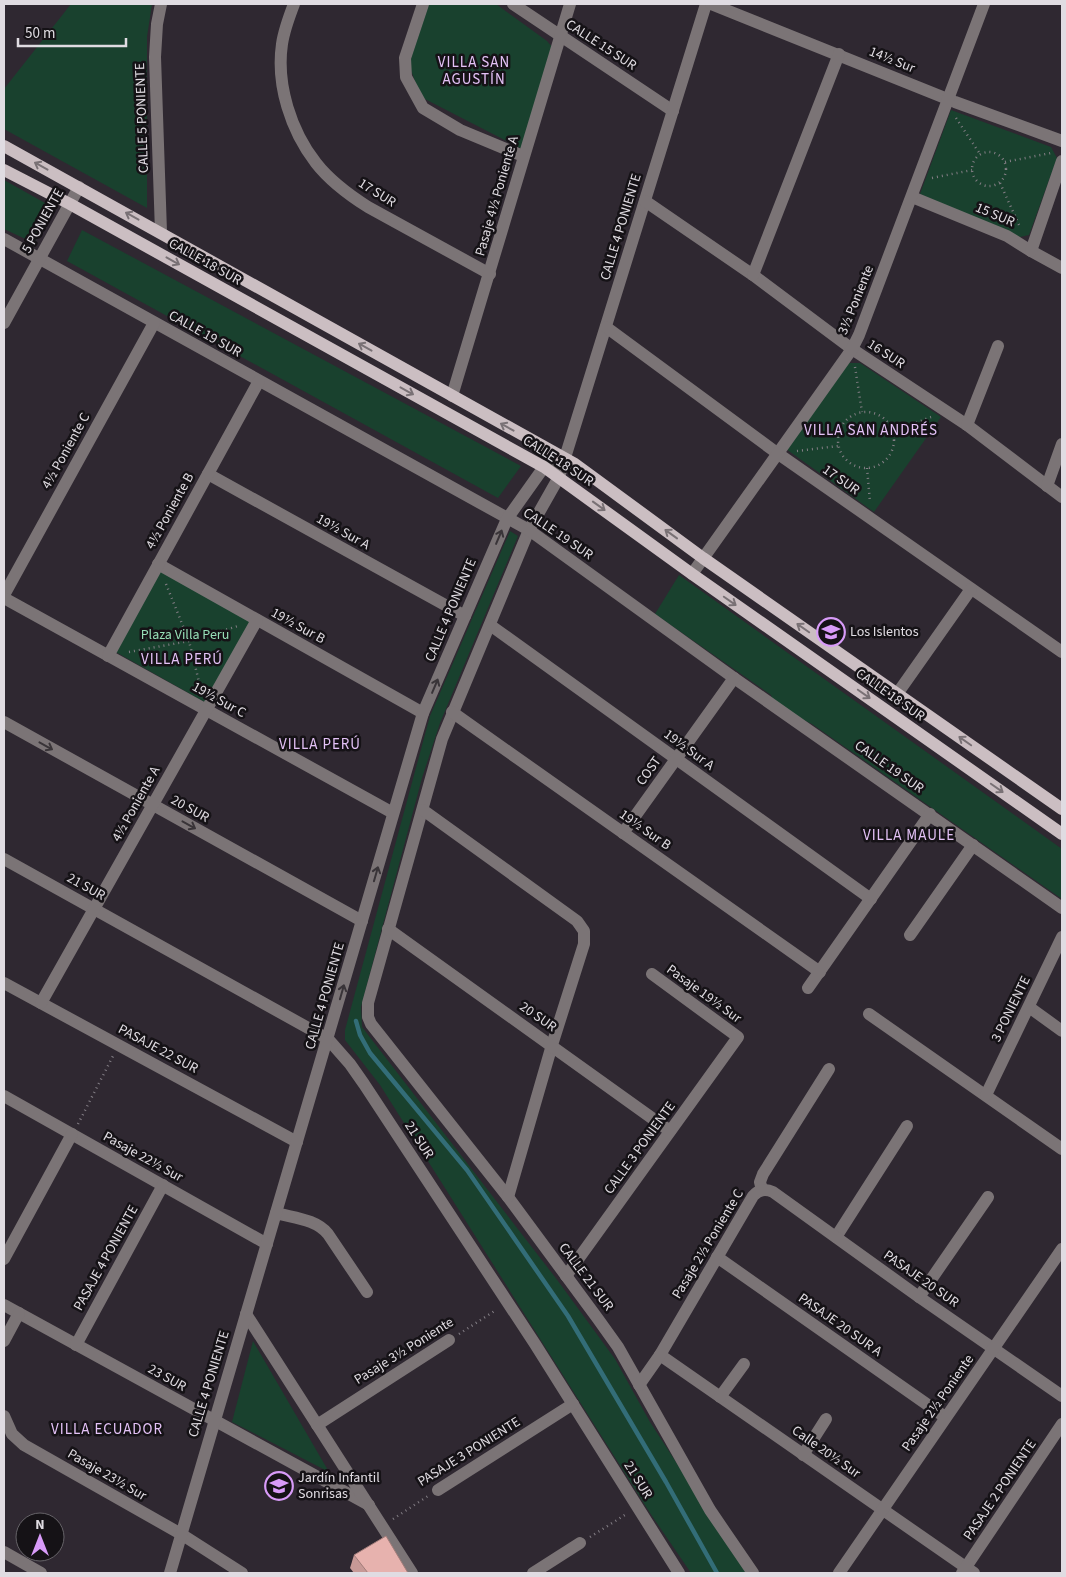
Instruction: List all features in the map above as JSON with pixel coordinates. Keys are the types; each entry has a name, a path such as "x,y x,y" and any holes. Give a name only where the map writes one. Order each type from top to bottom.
{"main road":[{"name":"CALLE 18 SUR","path":"4,146 580,468 703,558 1062,810"},
{"name":"CALLE 18 SUR","path":"4,170 70,204 560,477 692,574 1062,834"}],"street":[{"name":"CALLE 5 PONIENTE","path":"160,232 155,57 157,24 161,4"},
{"name":"17 SUR","path":"294,4 282,45 281,74 286,100 295,128 308,152 339,186 368,207 490,274"},
{"path":"422,4 405,58 406,77 423,108 460,130 524,156"},
{"name":"CALLE 15 SUR","path":"513,4 673,111"},
{"name":"Pasaje 4½ Poniente A","path":"452,396 570,4"},
{"name":"CALLE 4 PONIENTE","path":"368,1017 368,1003 423,810 437,753 452,712 529,530 560,477 706,4"},
{"name":"14½ Sur","path":"711,4 952,100 1060,151"},
{"name":"3½ Poniente","path":"692,574 852,349 866,320 912,197 952,100 984,4"},
{"path":"753,275 839,54"},
{"path":"1031,251 1060,151"},
{"name":"5 PONIENTE","path":"4,323 79,187"},
{"name":"15 SUR","path":"912,197 1007,236 1062,268"},
{"name":"16 SUR","path":"645,201 753,275 852,349 947,411 1062,497"},
{"name":"CALLE 19 SUR","path":"4,239 529,530 734,678 1062,908"},
{"name":"4½ Poniente C","path":"4,596 154,323"},
{"name":"17 SUR","path":"606,327 777,454 1062,652"},
{"path":"967,426 998,346"},
{"name":"4½ Poniente B","path":"108,656 259,381"},
{"path":"1047,486 1062,444"},
{"path":"544,467 565,459"},
{"name":"CALLE 4 PONIENTE","path":"170,1573 213,1421 328,1039 423,713 507,518 544,467"},
{"name":"19½ Sur A","path":"208,474 465,616"},
{"name":"19½ Sur B","path":"158,564 423,713"},
{"path":"897,694 971,589"},
{"name":"19½ Sur C","path":"4,596 108,656 393,813"},
{"name":"4½ Poniente A","path":"42,1004 257,620"},
{"name":"19½ Sur A","path":"490,625 871,899"},
{"name":"COST","path":"623,833 734,678"},
{"name":"19½ Sur B","path":"452,712 820,972"},
{"name":"20 SUR","path":"4,722 362,921"},
{"path":"423,810 568,915 582,927 585,940 508,1197"},
{"path":"808,988 930,814"},
{"path":"910,935 973,845"},
{"name":"21 SUR","path":"4,859 328,1039 350,1064 364,1084 508,1303 679,1573"},
{"name":"20 SUR","path":"388,928 670,1131"},
{"name":"3 PONIENTE","path":"986,1095 1062,936"},
{"name":"Pasaje 19½ Sur","path":"652,974 738,1038"},
{"name":"PASAJE 22 SUR","path":"4,983 297,1142"},
{"path":"1029,1007 1062,1031"},
{"path":"869,1014 1062,1149"},
{"name":"CALLE 21 SUR","path":"368,1017 375,1030 508,1197 618,1347 710,1510 753,1573"},
{"name":"CALLE 3 PONIENTE","path":"566,1276 738,1038"},
{"name":"Pasaje 2½ Poniente C","path":"639,1385 660,1355 753,1196 762,1190 760,1182 763,1174 829,1068"},
{"name":"Pasaje 22½ Sur","path":"4,1096 267,1244"},
{"path":"836,1237 907,1126"},
{"path":"4,1259 72,1134"},
{"name":"PASAJE 4 PONIENTE","path":"76,1344 163,1185"},
{"name":"PASAJE 20 SUR","path":"762,1190 773,1192 919,1297 1062,1396"},
{"path":"919,1297 988,1197"},
{"path":"276,1213 311,1222 321,1227 328,1234 367,1292"},
{"name":"Pasaje 2½ Poniente","path":"839,1573 1062,1250"},
{"name":"PASAJE 20 SUR A","path":"717,1257 945,1417"},
{"name":"23 SUR","path":"4,1305 368,1505"},
{"path":"4,1341 19,1313"},
{"name":"23 SUR","path":"246,1314 412,1573"},
{"name":"Pasaje 3½ Poniente","path":"317,1425 449,1340"},
{"name":"Calle 20½ Sur","path":"660,1355 968,1571"},
{"path":"720,1397 744,1364"},
{"name":"PASAJE 3 PONIENTE","path":"438,1490 573,1404"},
{"name":"Pasaje 23½ Sur","path":"4,1416 12,1434 24,1445 181,1534 242,1573"},
{"path":"803,1455 826,1419"},
{"name":"PASAJE 2 PONIENTE","path":"968,1571 1062,1424"},
{"path":"533,1573 580,1543"},
{"path":"4,1552 41,1573"}],"path":[{"path":"952,100 956,118 980,154"},
{"path":"1006,162 1060,151"},
{"path":"992,152 1002,157 1006,162 1006,174 1000,183 989,187 984,186 975,179 972,170 975,158 980,154 992,152"},
{"path":"932,178 972,170"},
{"path":"1000,183 1031,251"},
{"path":"852,349 862,412"},
{"path":"893,432 947,411"},
{"path":"862,412 872,412 881,416 893,432 894,442 887,460 880,465 867,468 854,466 846,461 838,446 840,428 853,415 862,412"},
{"path":"777,454 838,446"},
{"path":"867,468 872,520"},
{"path":"158,564 189,641 206,710"},
{"path":"108,656 189,641 257,620"},
{"path":"72,1134 119,1045"},
{"name":"Pasaje 3½ Poniente","path":"449,1340 508,1303"},
{"name":"PASAJE 3 PONIENTE","path":"382,1526 438,1490"},
{"path":"580,1543 638,1507"}],"green space":[{"path":"71,4 152,4 147,37 147,208 4,129 4,89"},
{"path":"427,4 496,4 547,41 553,48 522,149 421,97 409,65"},
{"path":"951,110 1051,147 1057,158 1029,235 1020,237 920,194"},
{"path":"4,180 54,208 34,243 4,229"},
{"path":"82,230 521,466 498,498 67,261"},
{"path":"847,363 860,363 941,417 874,512 786,449"},
{"path":"510,531 518,536 440,723 422,778 361,1007 362,1027 558,1281 615,1359 650,1422 748,1573 691,1573 650,1513 380,1085 345,1040 345,1030 430,716"},
{"name":"Plaza Villa Peru","path":"161,566 256,619 208,704 114,651"},
{"path":"679,575 1062,849 1062,899 812,724 795,716 772,698 771,695 655,614"},
{"path":"253,1341 329,1472 232,1422"}],"building":[{"path":"386,1536 408,1573 368,1573 354,1555"}],"waterway":[{"path":"356,1021 360,1035 370,1053 467,1170 568,1316 666,1482 717,1573"}],"place":[{"name":"Los Islentos","path":"831,632"},
{"name":"Jardín Infantil Sonrisas","path":"279,1486"}],"district":[{"name":"VILLA SAN AGUSTÍN","path":"474,70"},
{"name":"VILLA SAN ANDRÉS","path":"871,430"},
{"name":"VILLA PERÚ","path":"182,659"},
{"name":"VILLA PERÚ","path":"320,744"},
{"name":"VILLA MAULE","path":"909,835"},
{"name":"VILLA ECUADOR","path":"107,1429"}]}
